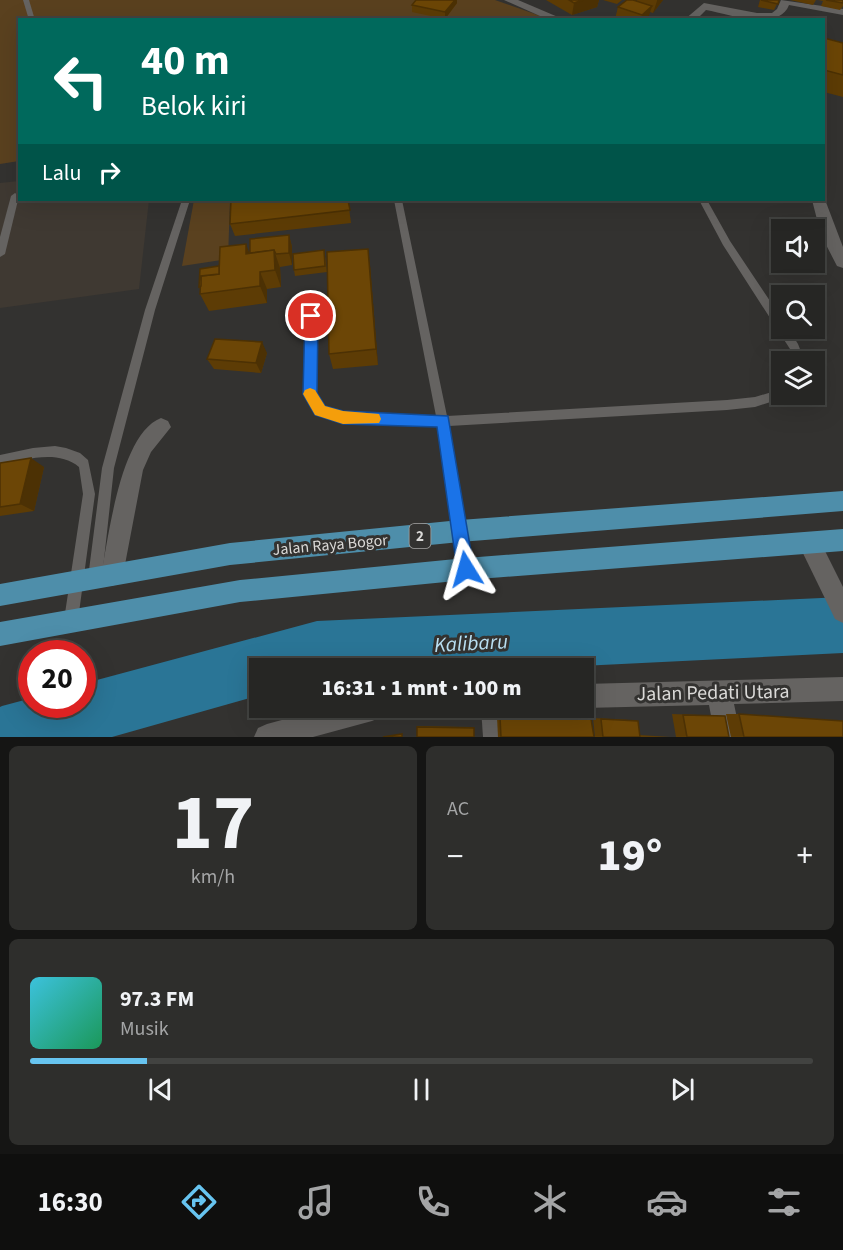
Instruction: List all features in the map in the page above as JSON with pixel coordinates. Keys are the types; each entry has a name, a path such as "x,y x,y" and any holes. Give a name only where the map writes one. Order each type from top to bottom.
{"highway":[{"name":"Jalan Raya Bogor","path":"0,595 230,554 460,531 843,501"},
{"name":"2","path":"0,634 240,591 466,569 843,540"}],"street":[{"path":"509,0 555,18"},
{"path":"691,18 699,8 704,6 757,16 775,16 787,1 843,12"},
{"path":"819,201 829,235 843,262"},
{"path":"95,578 133,470 144,446 161,427"},
{"path":"809,543 843,611"},
{"name":"Jalan Pedati Utara","path":"594,696 843,689"},
{"path":"719,693 728,737"},
{"path":"267,737 336,718"},
{"path":"495,718 496,737"}],"lane":[{"path":"26,0 31,18"},
{"path":"0,254 15,196"},
{"path":"71,620 95,578 108,468 147,320 186,201"},
{"path":"398,201 443,420 466,569"},
{"path":"704,201 726,243 771,311"},
{"path":"312,297 310,394 320,411 343,418 443,420 727,405 755,402 771,397"},
{"path":"0,460 56,452 73,455 84,464 89,494 95,578"}],"shaded area":[{"path":"0,0 495,0 546,18 18,18 18,161 0,164"},
{"path":"18,181 18,201 149,201 139,289 0,308 0,183"},
{"path":"194,201 230,201 228,259 182,266"}],"building":[{"path":"416,0 455,0 445,12 412,5"},
{"path":"627,0 652,6 642,15 618,7"},
{"path":"761,0 779,0 778,4"},
{"path":"826,0 843,0 843,3"},
{"path":"825,38 843,43 843,75 825,70"},
{"path":"231,201 348,201 350,210 230,224"},
{"path":"289,235 289,253 276,254 274,250 250,253 250,239"},
{"path":"246,244 246,254 274,250 275,270 260,272 260,286 200,294 201,276 219,274 220,247"},
{"path":"368,249 376,349 329,354 327,252"},
{"path":"324,250 325,266 294,270 293,254"},
{"path":"219,266 219,274 201,276 199,287 200,269"},
{"path":"215,339 262,342 256,363 207,359"},
{"path":"31,458 20,504 0,507 0,463"},
{"path":"739,714 843,721 843,737 744,737"},
{"path":"683,715 725,716 729,737 687,737"},
{"path":"500,718 591,719 594,737 501,737"},
{"path":"601,719 638,721 640,737 603,737"},
{"path":"417,727 474,728 474,737 417,737"},
{"path":"402,734 402,737 383,737"}],"waterway":[{"name":"Kalibaru","path":"2,737 317,650 843,625"}],"slow traffic":[{"path":"310,394 320,411 343,418 374,419"}],"route":[{"path":"311,316 310,394 320,411 343,418 443,420 466,569"}]}
